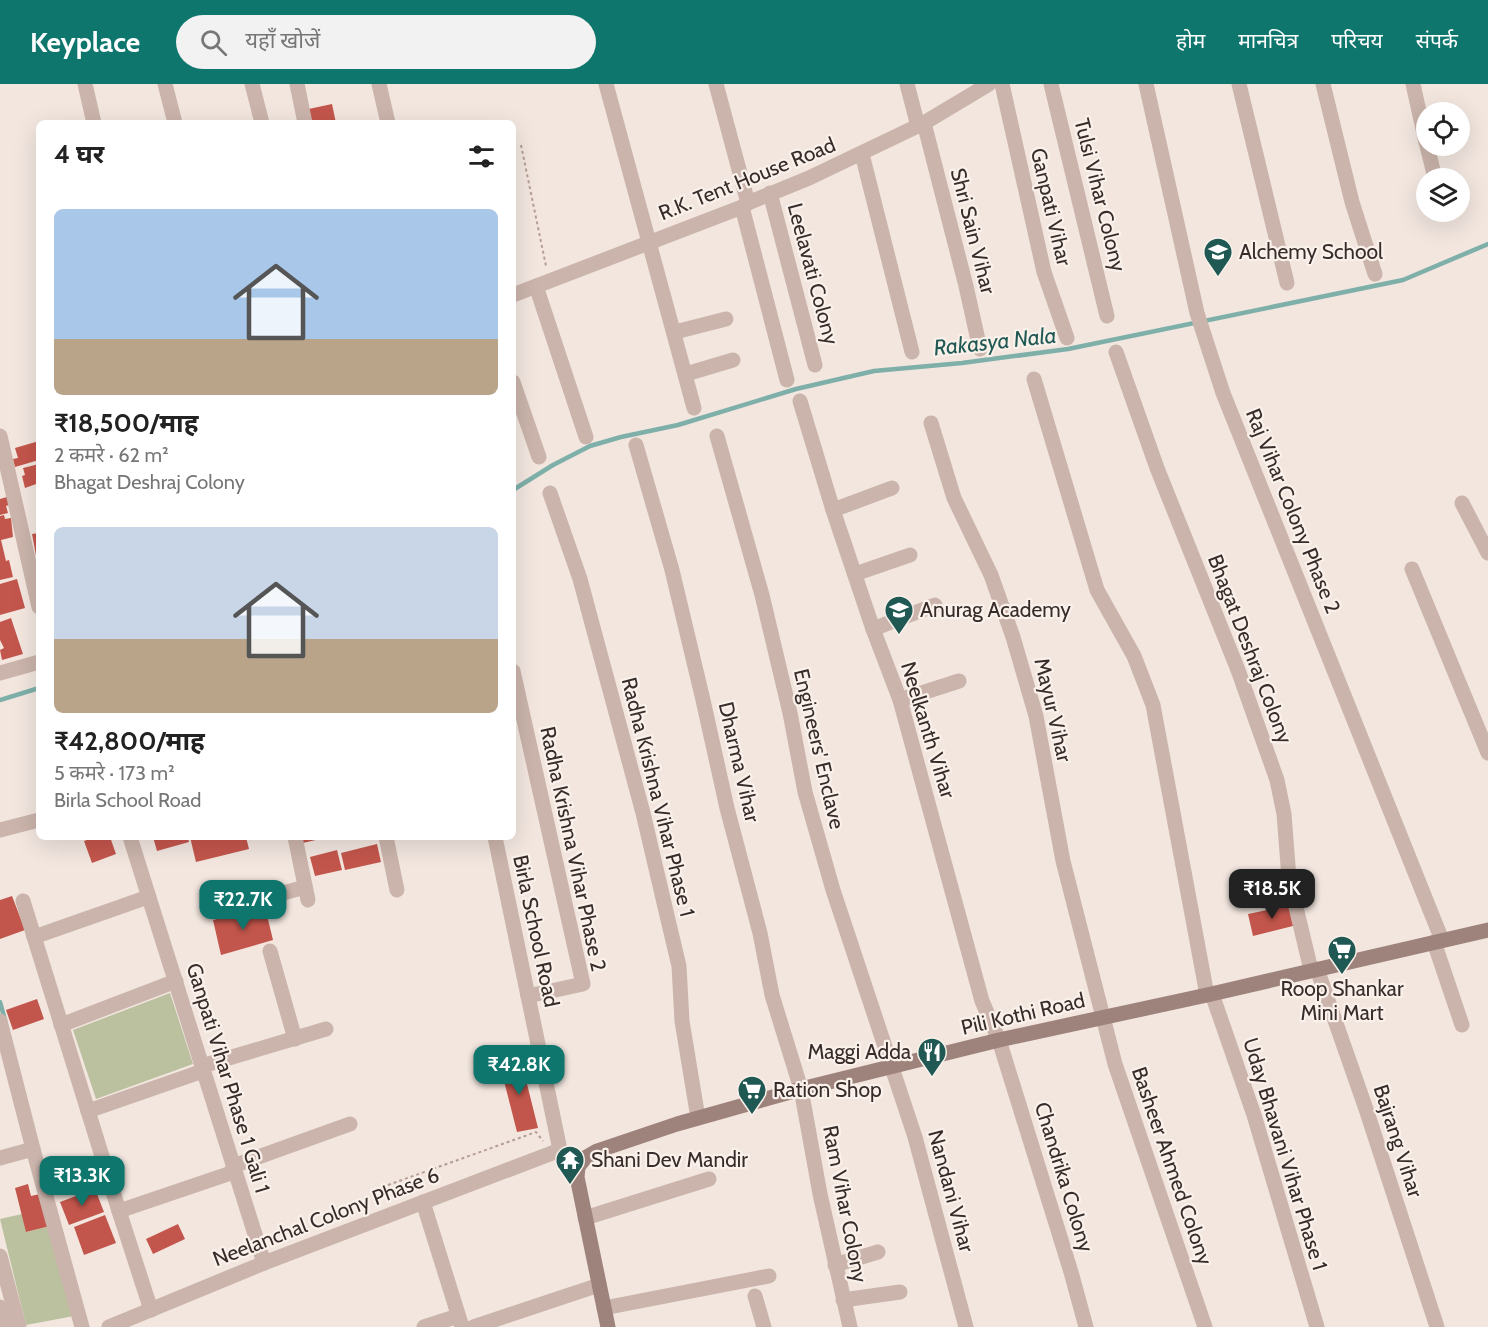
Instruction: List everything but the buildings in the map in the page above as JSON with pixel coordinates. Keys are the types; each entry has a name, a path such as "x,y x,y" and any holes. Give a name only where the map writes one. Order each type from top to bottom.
{"street":[{"path":"85,84 93,120"},
{"path":"165,84 174,120"},
{"path":"252,84 261,120"},
{"path":"297,84 304,120"},
{"path":"379,84 387,120"},
{"path":"606,84 694,408"},
{"path":"716,84 787,380"},
{"name":"Shri Sain Vihar","path":"907,84 921,125 966,286 980,349"},
{"name":"R.K. Tent House Road","path":"516,294 809,178 921,125 989,84"},
{"name":"Ganpati Vihar","path":"1002,84 1044,272 1067,338"},
{"name":"Tulsi Vihar Colony","path":"1051,84 1107,316"},
{"name":"Raj Vihar Colony Phase 2","path":"1146,84 1201,328 1223,393 1438,941 1462,1025"},
{"path":"1239,84 1287,283"},
{"path":"1323,84 1352,202 1376,274"},
{"path":"1413,84 1417,102"},
{"path":"862,154 912,352"},
{"name":"Leelavati Colony","path":"770,193 815,365"},
{"path":"542,283 586,437"},
{"path":"675,332 726,319"},
{"name":"Bhagat Deshraj Colony","path":"1116,352 1157,468 1238,670 1277,780 1284,814 1289,878 1314,970"},
{"path":"686,374 733,360"},
{"name":"Uday Bhavani Vihar Phase 1","path":"1034,379 1097,590 1134,656 1153,705 1209,994 1254,1115 1317,1327"},
{"path":"516,391 539,457"},
{"name":"Neelkanth Vihar","path":"800,401 833,510 900,700 982,1001 999,1040"},
{"name":"Mayur Vihar","path":"931,423 954,498 991,575 1013,637 1033,705 1063,861 1104,1017"},
{"path":"0,436 36,594"},
{"name":"Engineers' Enclave","path":"717,436 762,596 790,713 805,792 832,890 892,1068"},
{"name":"Dharma Vihar","path":"636,445 672,570 704,700 727,808 760,933 772,995 801,1089"},
{"path":"833,510 892,488"},
{"name":"Radha Krishna Vihar Phase 1","path":"550,493 580,579 643,813 679,966 682,1021 698,1118"},
{"path":"1462,503 1488,553"},
{"path":"855,574 910,555"},
{"path":"1412,569 1488,753"},
{"path":"873,628 935,605"},
{"path":"0,673 36,663"},
{"path":"900,700 959,681"},
{"name":"Radha Krishna Vihar Phase 2","path":"516,684 583,984 528,996"},
{"path":"0,830 36,821"},
{"name":"Ganpati Vihar Phase 1 Gali 1","path":"131,840 264,1263"},
{"path":"214,912 307,894 296,840"},
{"path":"387,840 397,890"},
{"name":"Birla School Road","path":"496,840 557,1151"},
{"path":"34,938 148,897"},
{"path":"23,901 152,1310"},
{"name":"Pili Kothi Road","path":"578,1167 585,1158 597,1150 801,1089 999,1040 1488,930"},
{"path":"270,951 296,1039"},
{"name":"Bajrang Vihar","path":"1314,970 1366,1109 1437,1327"},
{"path":"61,1025 176,981"},
{"name":"Basheer Ahmed Colony","path":"1104,1017 1122,1087 1205,1327"},
{"path":"0,1021 82,1327"},
{"path":"88,1111 203,1068 326,1029"},
{"name":"Chandrika Colony","path":"999,1040 1068,1261 1086,1327"},
{"name":"Nandani Vihar","path":"892,1068 915,1137 966,1327"},
{"name":"Ram Vihar Colony","path":"801,1089 820,1194 850,1327"},
{"path":"119,1211 350,1124"},
{"path":"0,1158 33,1149"},
{"path":"557,1151 578,1167 577,1177 608,1327"},
{"name":"Neelanchal Colony Phase 6","path":"110,1327 264,1263 557,1151"},
{"path":"585,1218 709,1179"},
{"path":"423,1202 460,1321 423,1327"},
{"path":"835,1265 878,1252"},
{"path":"0,1256 19,1327"},
{"path":"604,1308 769,1275"},
{"path":"473,1327 599,1285"},
{"path":"843,1300 900,1292"},
{"path":"756,1296 764,1327"},
{"path":"0,1306 6,1327"}],"path":[{"path":"521,146 542,283"},
{"path":"388,1185 536,1132 557,1151"}],"green space":[{"path":"170,993 193,1064 96,1099 73,1030"},
{"path":"22,1214 27,1232 50,1226 74,1316 26,1325 0,1219"}],"waterway":[{"name":"Rakasya Nala","path":"516,488 590,446 678,425 796,389 874,371 962,363 1068,349 1403,280 1488,244"},
{"name":"Rakasya Nala","path":"0,700 36,689"},
{"path":"0,1002 5,1020"}],"place":[{"name":"Alchemy School","path":"1218,278"},
{"name":"Anurag Academy","path":"899,636"},
{"name":"Roop Shankar Mini Mart","path":"1342,976"},
{"name":"Maggi Adda","path":"932,1078"},
{"name":"Ration Shop","path":"752,1116"},
{"name":"Shani Dev Mandir","path":"570,1186"}]}
